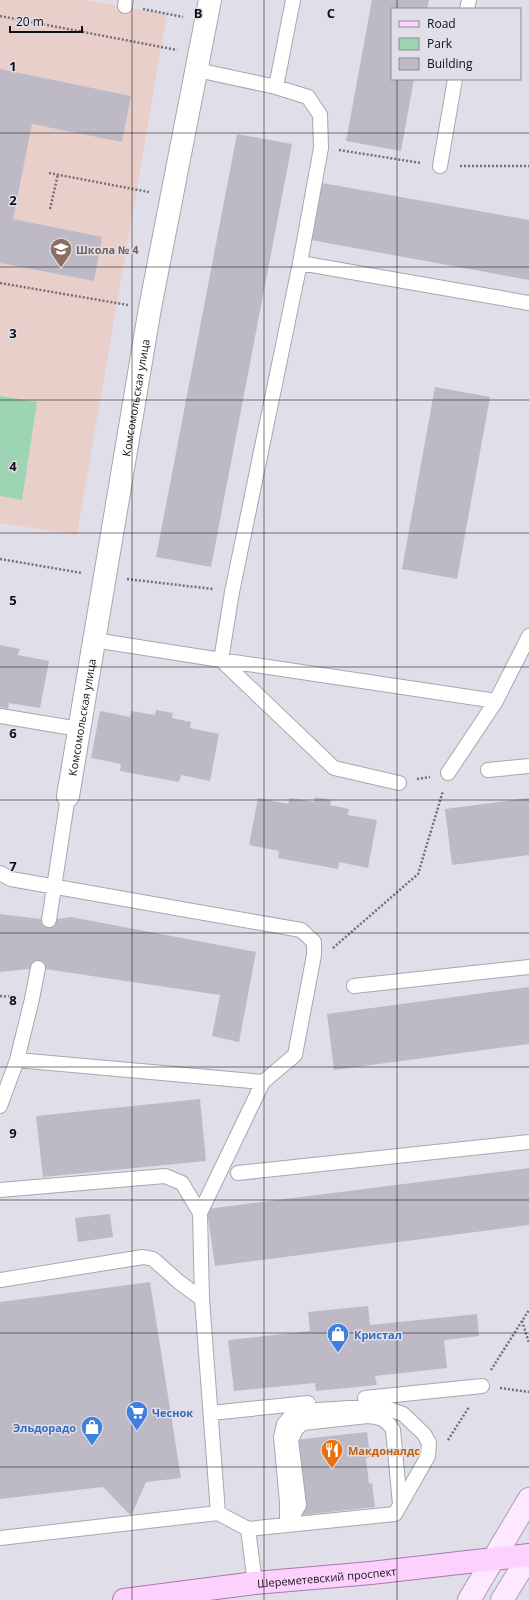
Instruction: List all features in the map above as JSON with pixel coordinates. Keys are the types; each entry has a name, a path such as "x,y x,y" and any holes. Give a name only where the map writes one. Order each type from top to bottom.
{"main road":[{"path":"469,1600 529,1499"},
{"path":"502,1600 529,1555"},
{"name":"Шереметевский проспект","path":"124,1600 255,1583 371,1573 529,1555"}],"street":[{"name":"Комсомольская улица","path":"68,796 150,308 210,0"}],"lane":[{"path":"276,87 293,0"},
{"path":"198,62 308,97 320,116 321,148 300,263 232,592 221,660"},
{"path":"440,166 455,80"},
{"path":"300,263 529,303"},
{"path":"448,773 496,701 529,636"},
{"path":"94,640 496,701"},
{"path":"221,660 334,768 399,783"},
{"path":"0,716 80,729"},
{"path":"488,770 529,766"},
{"path":"49,920 68,796"},
{"path":"0,873 11,879 301,930 314,942 314,955 295,1055 263,1082 200,1213 202,1299 218,1513"},
{"path":"354,986 529,967"},
{"path":"0,1106 17,1060 38,968"},
{"path":"17,1060 263,1082"},
{"path":"238,1173 529,1142"},
{"path":"0,1190 166,1176 182,1183 200,1213"},
{"path":"0,1280 143,1257 153,1259 179,1282 202,1299"},
{"path":"211,1413 482,1386"},
{"path":"0,1538 218,1513 248,1529 289,1525 395,1514 428,1456 430,1443 424,1434 403,1414 380,1406 302,1411 292,1415 284,1424 281,1437 289,1525"},
{"path":"289,1525 298,1505 291,1440 296,1429 302,1423 368,1416 379,1417 388,1421 393,1430 400,1504"},
{"path":"248,1529 255,1583"}],"path":[{"path":"125,3 206,21"},
{"path":"0,16 198,62"},
{"path":"49,173 156,193"},
{"path":"50,209 58,174"},
{"path":"0,283 150,308"},
{"path":"312,966 418,874 448,773 399,783"},
{"path":"444,1447 529,1310"},
{"path":"522,1321 529,1343"},
{"path":"482,1386 529,1392"}],"shaded area":[{"name":"Школа № 4","path":"0,0 86,0 167,14 77,535 0,523"}],"green space":[{"path":"0,396 37,402 22,500 0,496"}],"building":[{"path":"372,0 429,0 427,8 391,8 391,80 414,80 401,151 346,141"},
{"path":"0,69 131,96 122,142 32,124 13,219 102,237 94,281 0,263"},
{"path":"237,134 292,144 211,567 156,557"},
{"path":"322,183 529,220 529,280 311,240"},
{"path":"435,387 490,397 457,579 402,569"},
{"path":"0,645 20,649 18,655 49,661 40,708 9,703 8,709 0,707"},
{"path":"156,710 173,713 172,718 191,722 190,728 219,734 210,781 181,775 179,782 120,771 121,764 91,758 100,711 130,717 131,711 155,715"},
{"path":"315,797 331,800 330,805 349,809 348,815 377,820 368,868 339,862 338,869 278,858 279,851 249,845 258,798 288,804 290,798 314,802"},
{"path":"529,798 529,855 452,865 445,809"},
{"path":"0,914 49,920 71,917 256,952 239,1042 212,1036 220,995 38,968 0,972"},
{"path":"529,987 529,1044 334,1070 327,1014"},
{"path":"200,1099 206,1161 43,1177 36,1116"},
{"path":"529,1168 529,1225 215,1266 207,1209"},
{"path":"110,1214 113,1237 78,1242 75,1218"},
{"path":"150,1282 181,1478 146,1482 131,1516 103,1487 0,1499 0,1302"},
{"name":"Кристал","path":"368,1306 370,1325 477,1314 479,1336 444,1340 447,1368 375,1376 377,1385 316,1391 315,1383 234,1391 228,1340 310,1331 308,1312"},
{"name":"Макдоналдс","path":"367,1432 370,1457 366,1458 369,1484 372,1483 375,1507 302,1515 294,1440"}],"place":[{"name":"Школа № 4","path":"61,268"},
{"name":"Кристал","path":"338,1354"},
{"name":"Чеснок","path":"137,1432"},
{"name":"Эльдорадо","path":"92,1446"},
{"name":"Макдоналдс","path":"332,1470"}]}
